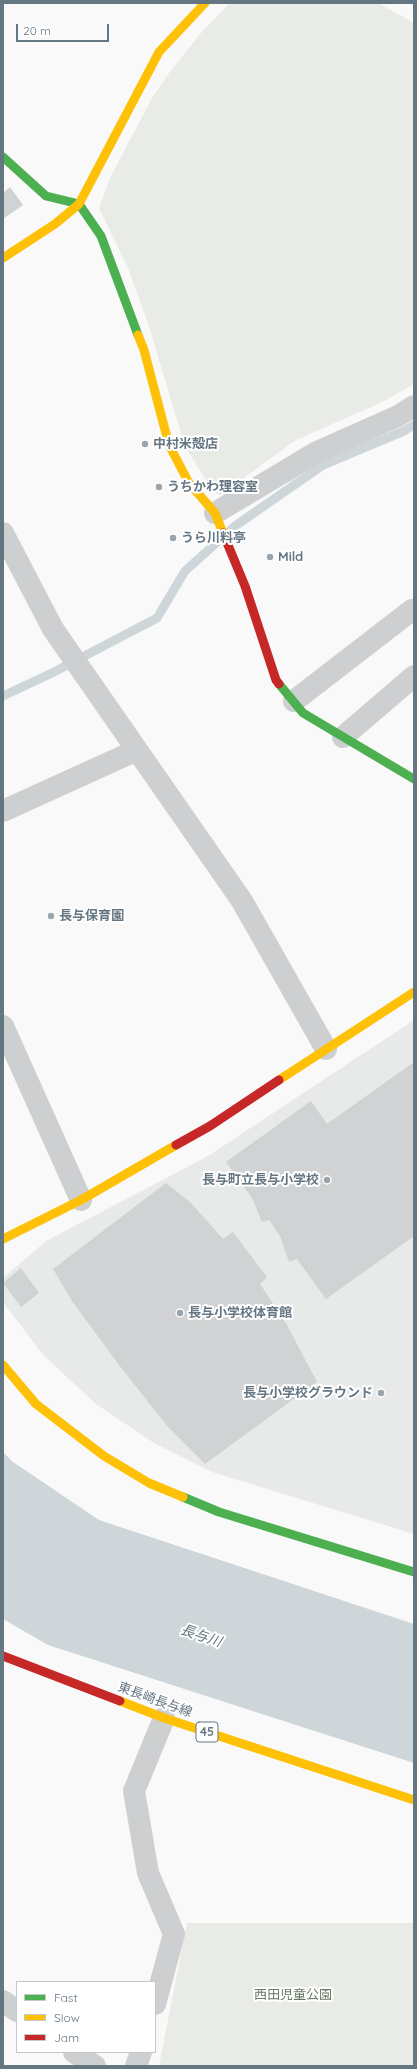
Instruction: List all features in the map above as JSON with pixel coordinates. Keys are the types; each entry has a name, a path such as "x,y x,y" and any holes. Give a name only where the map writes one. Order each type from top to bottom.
{"street":[{"path":"3,258 55,224 78,204 159,52 205,3"},
{"path":"3,157 46,196 78,204 100,236 144,350 169,445 189,483 218,521 244,586 276,680 303,713 414,778"},
{"path":"218,521 317,452 398,416 414,406"},
{"path":"3,533 53,629 242,901 326,1049"},
{"path":"294,701 412,610"},
{"path":"344,736 414,676"},
{"path":"3,811 137,750"},
{"path":"3,1239 82,1200 210,1126 414,992"},
{"path":"3,1026 82,1200"},
{"path":"3,1365 36,1404 104,1456 149,1483 219,1512 414,1572"},
{"name":"東長崎長与線","path":"3,1656 164,1718 414,1800"},
{"path":"156,2000 174,1934 148,1873 134,1791 164,1718"},
{"path":"3,2001 16,2010"},
{"path":"76,2053 95,2066"},
{"path":"136,2066 141,2053"}],"shaded area":[{"path":"414,1020 414,1534 212,1472 154,1443 96,1404 43,1355 3,1302 3,1278 46,1241 208,1156"}],"green space":[{"path":"230,3 378,3 414,23 414,384 380,403 296,440 220,495 214,492 185,447 149,326 128,268 99,208 110,178 152,98 169,73 201,33"},
{"name":"西田児童公園","path":"187,1923 414,1923 414,2066 159,2066"}],"water":[{"name":"長与川","path":"3,1452 13,1462 99,1520 414,1624 414,1763 48,1645 3,1619"}],"building":[{"path":"10,187 23,205 3,219 3,193"},
{"name":"長与町立長与小学校","path":"414,1062 414,1236 326,1299 297,1259 289,1262 280,1236 269,1220 262,1222 252,1198 226,1162 311,1101 327,1124"},
{"name":"長与小学校体育館","path":"166,1183 191,1203 223,1239 233,1232 267,1277 260,1284 287,1325 317,1382 205,1464 168,1427 119,1365 72,1301 53,1269"},
{"path":"21,1268 39,1293 21,1307 3,1283"}],"waterway":[{"path":"3,696 54,672 157,618 185,571 235,526 323,465 404,431 414,425"}],"traffic: fast":[{"path":"3,157 46,196 79,204 101,236 138,335"},
{"path":"279,684 303,713 414,779"},
{"path":"183,1497 219,1512 414,1572"}],"traffic: slow":[{"path":"3,258 55,224 79,204 159,52 205,3"},
{"path":"138,335 144,350 169,445 189,483 215,513 223,533"},
{"path":"279,1080 414,992"},
{"path":"3,1239 81,1200 176,1145"},
{"path":"3,1365 36,1404 104,1456 149,1483 183,1497"},
{"path":"120,1701 164,1718 414,1800"}],"traffic: jam":[{"path":"223,533 245,586 276,680 279,684"},
{"path":"176,1145 210,1126 279,1080"},
{"path":"3,1656 120,1701"}],"place":[{"name":"中村米殻店","path":"145,444"},
{"name":"うちかわ理容室","path":"159,487"},
{"name":"うら川料亭","path":"173,538"},
{"name":"Mild","path":"270,557"},
{"name":"長与保育園","path":"51,916"},
{"name":"長与町立長与小学校","path":"327,1180"},
{"name":"長与小学校体育館","path":"180,1313"},
{"name":"長与小学校グラウンド","path":"381,1393"}]}
